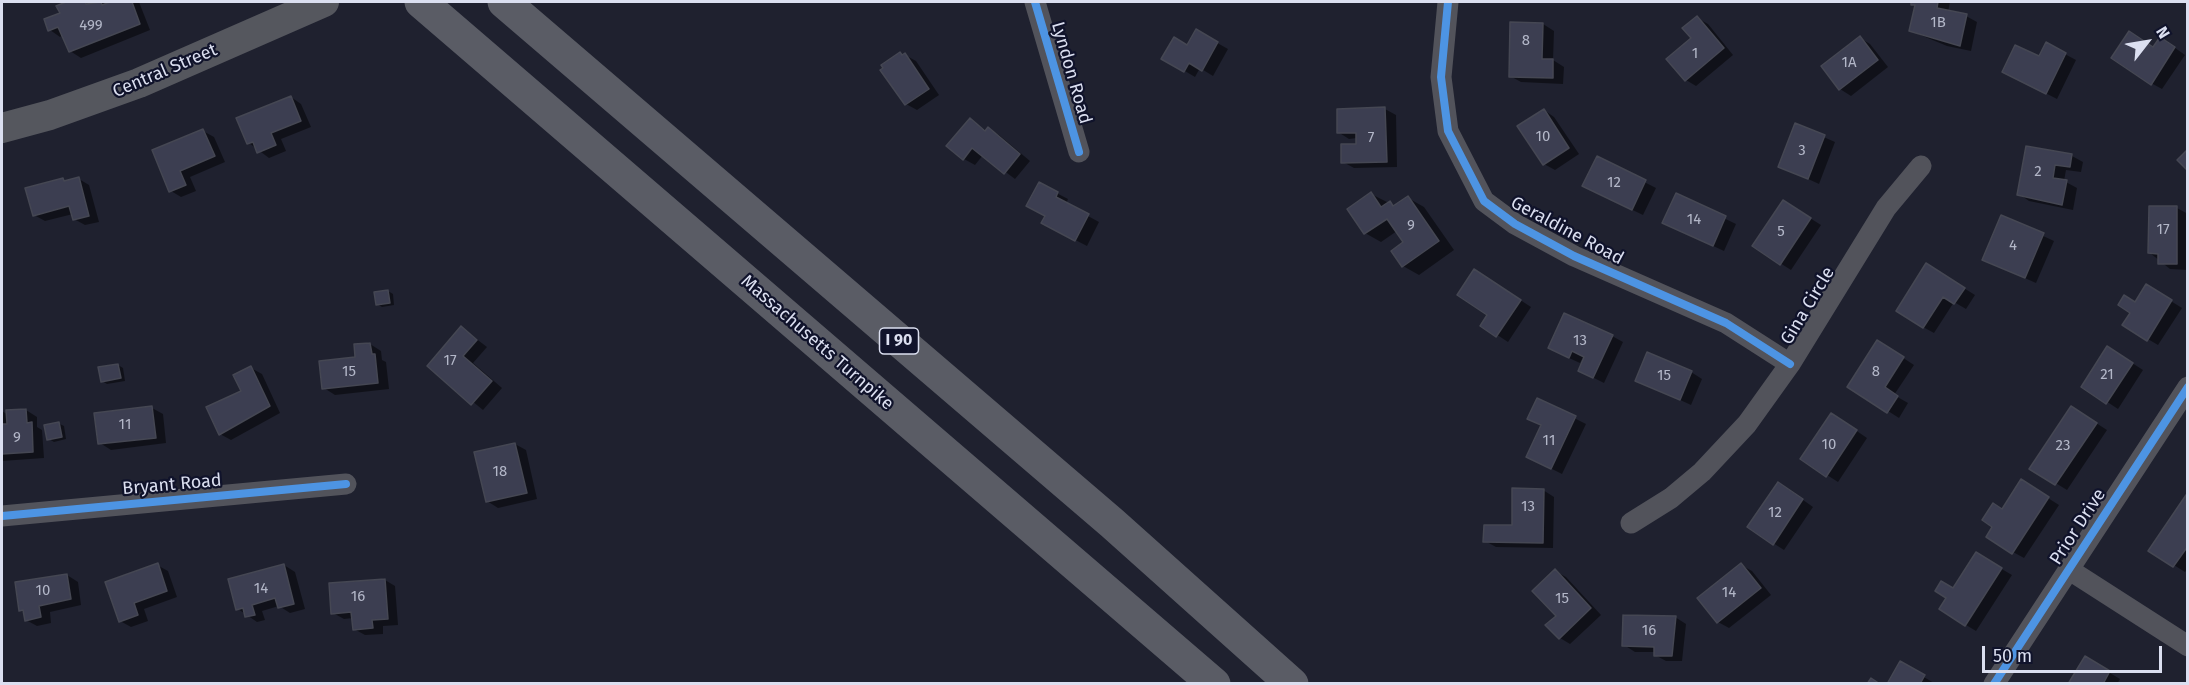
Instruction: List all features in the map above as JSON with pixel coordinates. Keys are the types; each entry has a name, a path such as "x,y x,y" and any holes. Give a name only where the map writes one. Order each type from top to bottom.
{"highway":[{"name":"Massachusetts Turnpike","path":"421,2 1214,684"},
{"name":"I 90","path":"504,2 1103,515 1292,684"}],"main road":[{"name":"Central Street","path":"2,128 50,115 139,83 324,2"}],"street":[{"name":"Lyndon Road","path":"1035,2 1078,152"},
{"name":"Geraldine Road","path":"1448,2 1441,77 1448,131 1484,201 1515,224 1574,256 1726,323 1790,364"},
{"name":"Gina Circle","path":"1631,523 1671,498 1702,472 1747,424 1790,364 1886,208 1922,166"},
{"name":"Prior Drive","path":"1994,684 2187,387"},
{"name":"Bryant Road","path":"2,516 346,484"},
{"path":"2068,569 2187,646"}],"building":[{"path":"66,2 85,2 86,4 101,2 102,5 110,2 132,2 140,24 69,52 58,27 48,31 44,19 60,13 56,6"},
{"path":"1911,2 1938,2 1937,8 1967,14 1960,46 1909,31 1915,5 1911,5"},
{"path":"1697,16 1724,48 1685,81 1666,59 1691,38 1682,28"},
{"path":"1510,22 1543,23 1542,59 1553,59 1553,78 1509,77"},
{"path":"1196,29 1218,42 1202,71 1189,63 1184,72 1161,59 1174,37 1187,45"},
{"path":"2129,31 2153,47 2160,37 2175,47 2151,85 2111,58"},
{"path":"1860,36 1878,60 1839,90 1821,66"},
{"path":"2046,42 2066,53 2046,94 2002,72 2015,45 2039,56"},
{"path":"900,52 902,55 905,53 929,89 905,105 880,70 883,68 881,65"},
{"path":"291,96 301,121 271,133 276,145 257,153 253,142 247,144 236,118"},
{"path":"1385,107 1387,162 1341,163 1341,144 1356,144 1356,133 1337,133 1337,109"},
{"path":"1544,109 1569,148 1543,165 1517,126"},
{"path":"970,118 985,131 988,127 1020,154 1004,174 972,148 963,160 946,146"},
{"path":"1795,123 1825,135 1808,179 1778,167"},
{"path":"203,129 215,156 180,171 186,185 169,192 152,150"},
{"path":"2026,146 2072,154 2070,167 2055,165 2053,178 2067,180 2062,205 2017,195"},
{"path":"2188,149 2188,171 2177,160"},
{"path":"1597,156 1646,180 1632,210 1582,186"},
{"path":"79,177 89,216 73,220 69,206 33,216 25,188 63,178 64,181"},
{"path":"1039,182 1058,192 1056,197 1089,214 1075,241 1041,223 1045,216 1026,206"},
{"path":"1371,192 1381,207 1390,201 1393,206 1408,196 1439,241 1402,267 1391,251 1403,242 1387,219 1364,234 1347,209"},
{"path":"1676,193 1726,216 1713,246 1662,223"},
{"path":"1783,200 1811,218 1780,265 1752,246"},
{"path":"2149,206 2177,206 2177,264 2158,264 2158,254 2148,253"},
{"path":"2001,215 2044,233 2025,278 1982,260"},
{"path":"1926,263 1965,288 1954,304 1943,297 1923,328 1896,311"},
{"path":"1474,269 1521,300 1496,337 1480,326 1487,315 1457,295"},
{"path":"2146,284 2172,300 2147,341 2122,325 2130,313 2118,305 2124,295 2135,302"},
{"path":"388,290 390,303 376,305 374,292"},
{"path":"1564,313 1613,335 1593,378 1578,371 1584,357 1572,351 1569,358 1548,348"},
{"path":"461,326 477,340 463,356 492,381 471,405 427,366"},
{"path":"1877,340 1904,357 1885,387 1898,396 1887,413 1847,387"},
{"path":"370,343 372,354 375,354 378,383 322,389 319,361 355,357 354,344"},
{"path":"2107,346 2133,363 2106,404 2081,387"},
{"path":"1647,352 1692,371 1680,400 1635,381"},
{"path":"118,364 121,378 101,382 98,367"},
{"path":"251,366 270,406 219,435 206,407 241,391 233,375"},
{"path":"1537,398 1576,416 1551,469 1526,457 1541,425 1527,419"},
{"path":"152,406 156,438 98,444 94,413"},
{"path":"2071,406 2097,423 2055,485 2029,469"},
{"path":"26,409 27,423 32,422 33,452 2,454 2,424 7,424 6,410"},
{"path":"1831,413 1857,430 1826,477 1800,459"},
{"path":"59,422 62,437 47,440 44,425"},
{"path":"515,443 527,493 486,502 474,452"},
{"path":"2021,479 2049,497 2012,554 1986,537 1992,527 1982,520 1993,503 2002,509"},
{"path":"1778,482 1803,499 1773,545 1747,527"},
{"path":"1512,488 1544,489 1543,543 1483,542 1484,525 1512,525"},
{"path":"2186,495 2188,546 2173,567 2148,551"},
{"path":"1976,552 2002,568 1965,626 1939,609 1946,598 1935,591 1941,581 1953,588"},
{"path":"158,563 167,591 134,603 138,615 119,622 105,582"},
{"path":"1741,563 1761,588 1717,623 1697,598"},
{"path":"284,564 294,604 278,608 275,598 252,605 255,615 245,617 243,608 236,610 228,579"},
{"path":"1555,569 1591,608 1559,639 1545,625 1556,616 1532,591"},
{"path":"67,574 71,599 39,606 41,617 25,621 23,610 19,611 15,582"},
{"path":"385,579 388,619 372,620 373,628 353,630 351,612 331,614 329,583"},
{"path":"1623,615 1676,616 1672,656 1654,656 1654,647 1622,646"},
{"path":"2085,656 2110,671 2103,684 2068,684"},
{"path":"1900,661 1925,675 1920,684 1887,684"},
{"path":"1871,678 1880,684 1867,684"}],"cycle path":[{"path":"1035,2 1079,152"},
{"path":"1448,2 1441,77 1448,131 1484,201 1515,224 1574,256 1726,323 1790,364"},
{"path":"1994,684 2188,387"},
{"path":"2,516 346,484"}]}
